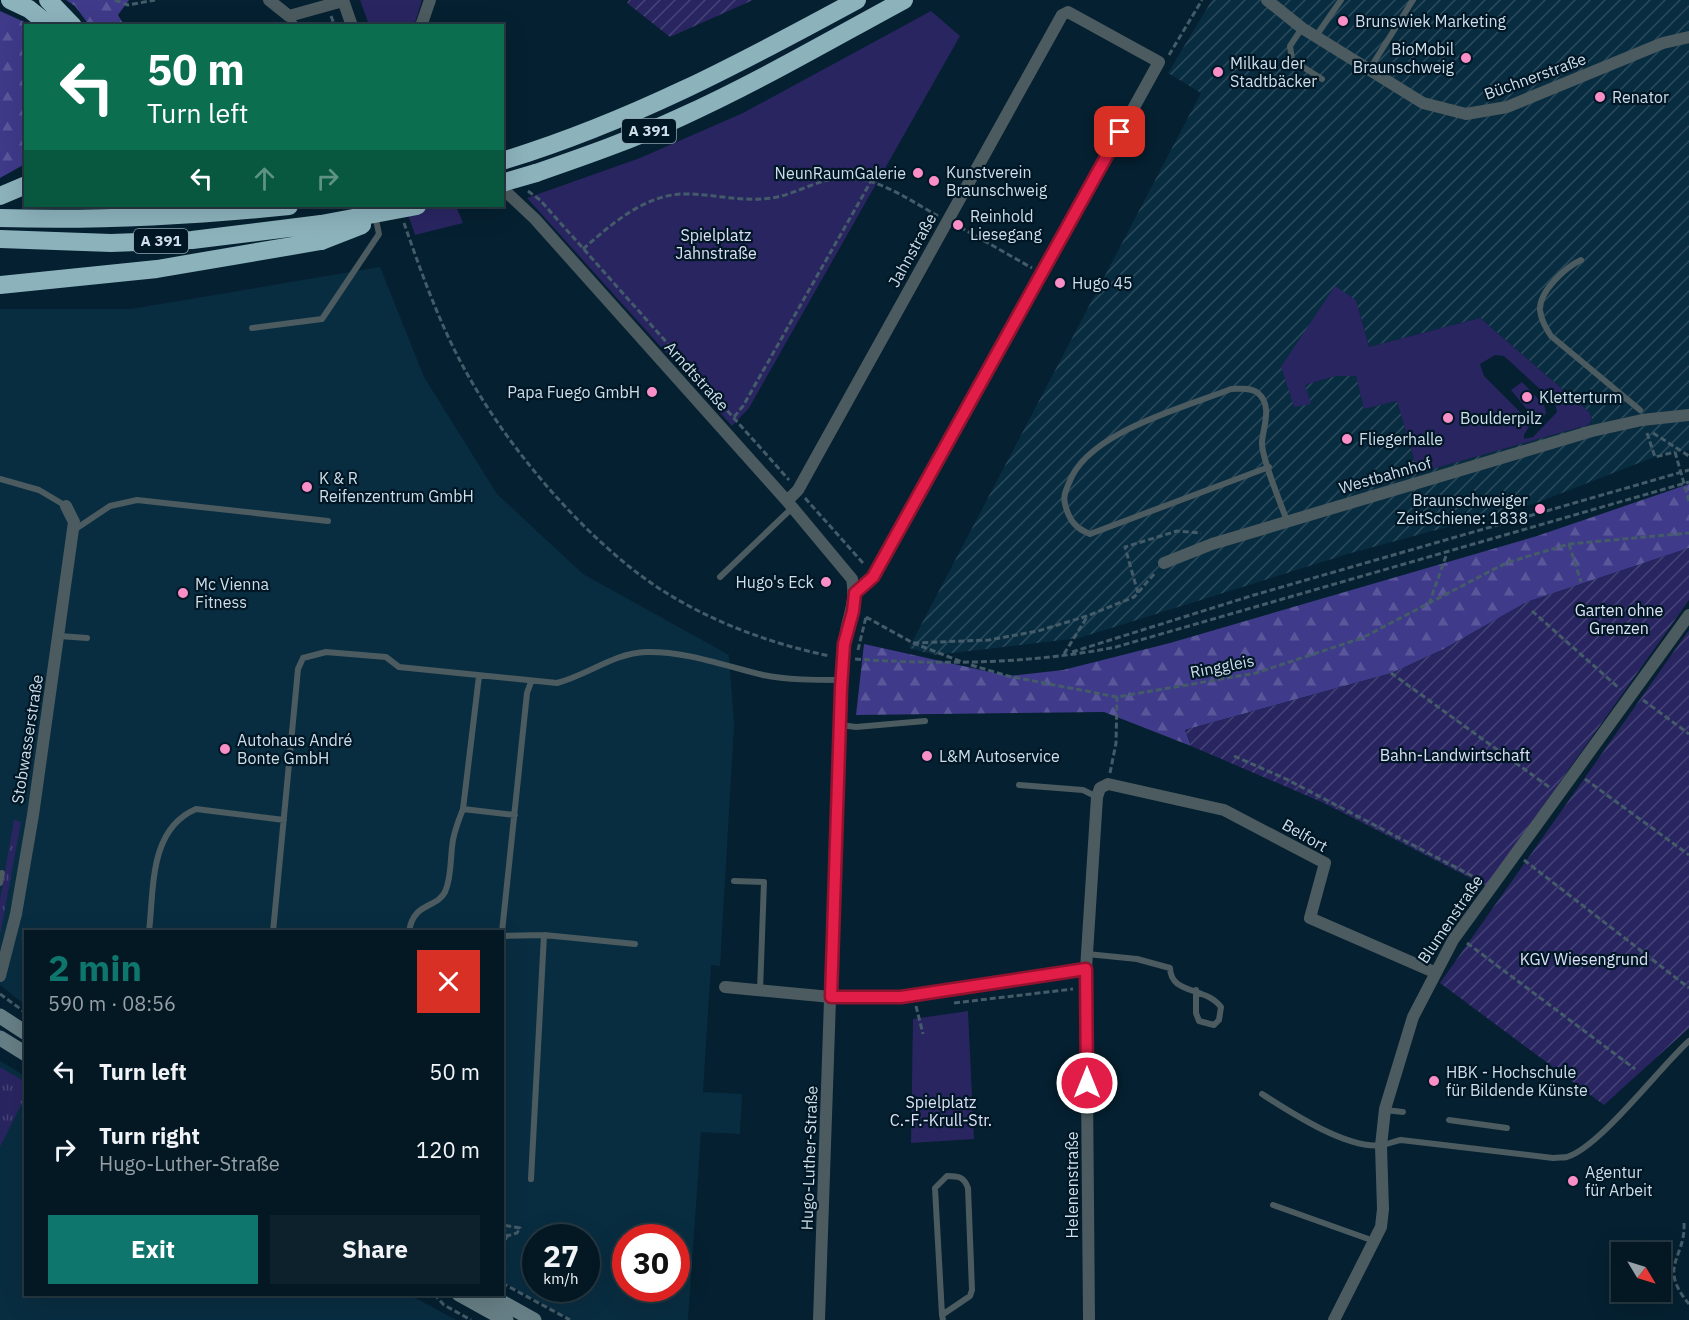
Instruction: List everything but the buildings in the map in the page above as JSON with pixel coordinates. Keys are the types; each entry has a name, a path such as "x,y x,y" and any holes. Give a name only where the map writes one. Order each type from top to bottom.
{"highway":[{"path":"10,0 29,9 48,24"},
{"path":"48,0 71,24"},
{"name":"A 391","path":"504,160 616,121 689,89 857,0"},
{"name":"A 391","path":"504,182 631,138 700,108 904,0"},
{"path":"0,196 24,186"},
{"name":"A 391","path":"0,218 108,219 194,216 280,207"},
{"path":"0,285 147,270 321,233 403,210"},
{"name":"A 391","path":"0,239 111,243 321,233"}],"main road":[{"path":"0,1016 24,1032"},
{"path":"0,1038 24,1053"},
{"path":"463,1296 506,1320"},
{"path":"491,1296 534,1320"}],"street":[{"path":"269,0 293,21 343,0 351,24"},
{"path":"422,24 430,0"},
{"name":"Büchnerstraße","path":"1272,2 1302,28 1423,104 1466,114 1507,107 1663,44 1689,37"},
{"name":"Jahnstraße","path":"790,504 1062,15 1068,12 1159,62"},
{"path":"855,593 873,577 1159,62"},
{"name":"Arndtstraße","path":"504,190 535,219 844,566 852,579 855,593"},
{"name":"Westbahnhof","path":"1164,563 1212,544 1592,431 1642,420 1689,416"},
{"name":"Stobwasserstraße","path":"0,976 16,914 59,636 74,522 66,506"},
{"name":"Hugo-Luther-Straße","path":"819,1320 842,658 855,593"},
{"name":"Blumenstraße","path":"1334,1320 1381,1227 1383,1209 1381,1146 1385,1110 1413,1017 1434,972 1456,935 1633,696 1689,615"},
{"path":"1096,797 1100,788 1108,784"},
{"name":"Belfort","path":"1108,784 1224,810 1325,863 1310,918 1434,972"},
{"name":"Helenenstraße","path":"1089,1320 1086,969 1096,797"},
{"path":"725,987 831,997 901,997 1086,969"}],"lane":[{"path":"1316,37 1341,0"},
{"path":"1369,70 1413,0"},
{"path":"1302,28 1290,46 1293,60 1322,79"},
{"path":"252,328 322,319 379,234 373,207"},
{"path":"1581,260 1570,265 1542,301 1540,309 1543,323 1551,336 1640,410"},
{"path":"1269,467 1090,534 1078,529 1068,515 1063,498 1071,477 1087,453 1112,436 1231,389 1246,389 1258,393 1264,404 1266,421 1262,444 1287,522"},
{"path":"0,480 39,490 66,506"},
{"path":"73,530 110,506 137,500 328,521"},
{"path":"720,577 790,504"},
{"path":"59,636 87,638"},
{"path":"273,930 298,669 303,658 326,652 386,657 399,667 556,683 579,677 625,654 648,652 720,662 765,675 841,680"},
{"path":"410,930 422,907 440,899 446,889 453,841 463,809 479,676"},
{"path":"502,930 527,693 531,682"},
{"path":"840,725 856,727 925,721"},
{"path":"1019,785 1083,790 1096,797"},
{"path":"149,930 158,855 164,836 179,818 196,809 284,820"},
{"path":"463,809 515,815"},
{"path":"0,883 2,873"},
{"path":"734,881 764,882 760,990"},
{"path":"504,934 544,935 635,944"},
{"path":"531,1179 544,935"},
{"path":"1087,954 1137,959 1170,968 1170,977 1177,986 1196,990 1214,997 1221,1007 1219,1020 1214,1025 1199,1021 1196,1013 1196,990"},
{"path":"1262,1094 1316,1128 1381,1146 1401,1140 1553,1158 1567,1157 1581,1150 1608,1125 1665,1063 1689,1041"},
{"path":"1385,1110 1403,1112"},
{"path":"1449,1120 1508,1128"},
{"path":"947,1176 958,1176 965,1180 968,1188 972,1290 970,1296 943,1317 935,1188 947,1176"},
{"path":"1273,1205 1374,1241"}],"path":[{"path":"115,0 128,5 155,0"},
{"path":"1159,62 1169,55 1202,0"},
{"path":"572,260 618,218 669,196 688,194 756,199 774,198 837,178 852,178 884,187 1042,274"},
{"path":"720,427 733,418 743,406 870,183"},
{"path":"521,186 540,200 863,563"},
{"path":"403,210 446,329 465,370 505,433 534,471 581,521 632,568 693,606 747,632 805,651 842,658 966,664 1116,647 1689,482"},
{"path":"1689,456 1645,427 1655,457 1675,452 1689,501"},
{"path":"1064,654 1276,588 1689,470"},
{"name":"Ringgleis","path":"966,664 1008,676 1117,697 1256,673 1362,638 1506,563 1569,544 1689,533"},
{"path":"1569,544 1581,582"},
{"path":"1430,604 1447,553"},
{"path":"913,643 989,640 1038,631 1088,616 1134,597 1164,563"},
{"path":"853,611 913,643 966,664"},
{"path":"1532,611 1633,696 1689,734"},
{"path":"1064,654 1088,616"},
{"path":"1391,674 1560,795"},
{"path":"1108,784 1116,743 1117,697"},
{"path":"1234,756 1286,779 1492,886"},
{"path":"1577,772 1689,855"},
{"path":"1516,854 1689,988"},
{"path":"1456,935 1635,1069"},
{"path":"946,1004 1087,988"},
{"path":"0,994 24,1012"},
{"path":"901,997 900,1009 926,1006"},
{"path":"916,1006 923,1034"},
{"path":"1684,1223 1684,1234 1673,1270 1680,1294 1689,1304"},
{"path":"504,1225 520,1228 517,1233 507,1236"},
{"path":"504,1228 507,1236 504,1243"},
{"path":"1684,1234 1689,1233"},
{"path":"504,1284 570,1320"}],"shaded area":[{"path":"1212,0 1689,0 1689,450 1662,454 1536,503 1351,553 1079,638 935,655 909,648 1201,93 1168,73","holes":["1356,300 1369,347 1480,318 1589,412 1592,419 1588,425 1418,473 1397,401 1364,409 1356,375 1335,376 1305,385"]},
{"path":"380,267 424,377 497,494 583,574 729,655 734,726 720,966 711,965 703,1092 742,1094 740,1134 701,1132 690,1291 690,1224 612,1224 612,1302 689,1302 688,1320 571,1320 539,1302 600,1302 600,1224 522,1224 522,1293 504,1283 504,930 24,930 24,1004 0,985 0,309 131,309"},
{"path":"0,1061 24,1075 24,1296 412,1296 456,1320 0,1320"}],"green space":[{"path":"66,0 129,0 118,15 123,24 88,24 75,6"},
{"path":"360,0 422,0 415,24 369,24"},
{"path":"629,0 753,0 670,37 627,3"},
{"path":"0,11 29,24 24,24 24,165 0,178"},
{"name":"Spielplatz Jahnstraße","path":"931,11 960,36 749,408 732,426 527,198 640,158 743,113"},
{"path":"405,207 456,207 463,223 415,235"},
{"path":"1335,286 1356,300 1369,347 1480,318 1589,412 1592,419 1588,425 1418,473 1397,401 1364,409 1356,376 1335,376 1305,385 1311,404 1294,407 1281,367","holes":["1495,355 1504,356 1555,403 1557,412 1533,437 1524,439 1531,423 1484,376 1480,364"]},
{"name":"Kletterturm","path":"1522,382 1544,405 1546,413 1542,419 1534,418 1511,390"},
{"path":"1689,484 1689,548 1527,602 1444,649 1392,673 1185,730 1191,746 1104,712 856,715 864,644 1008,676 1063,670 1170,643 1537,536"},
{"name":"Bahn-Landwirtschaft","path":"1689,548 1689,600 1486,886 1324,803 1191,746 1185,730 1392,673 1444,649 1527,602"},
{"name":"KGV Wiesengrund","path":"1689,630 1689,1028 1604,1105 1440,983"},
{"path":"14,820 21,822 0,935 0,900"},
{"name":"Spielplatz C.-F.-Krull-Str.","path":"968,1011 974,1139 911,1143 913,1019"},
{"path":"0,1067 24,1081 24,1099 0,1147"}],"place":[{"name":"Brunswiek Marketing","path":"1343,21"},
{"name":"BioMobil Braunschweig","path":"1466,58"},
{"name":"Milkau der Stadtbäcker","path":"1218,72"},
{"name":"Renator","path":"1600,97"},
{"name":"NeunRaumGalerie","path":"918,173"},
{"name":"Kunstverein Braunschweig","path":"934,181"},
{"name":"Reinhold Liesegang","path":"958,225"},
{"name":"Hugo 45","path":"1060,283"},
{"name":"Papa Fuego GmbH","path":"652,392"},
{"name":"Kletterturm","path":"1527,397"},
{"name":"Boulderpilz","path":"1448,418"},
{"name":"Fliegerhalle","path":"1347,439"},
{"name":"K & R Reifenzentrum GmbH","path":"307,487"},
{"name":"Braunschweiger ZeitSchiene: 1838","path":"1540,509"},
{"name":"Hugo's Eck","path":"826,582"},
{"name":"Mc Vienna Fitness","path":"183,593"},
{"name":"Autohaus André Bonte GmbH","path":"225,749"},
{"name":"L&M Autoservice","path":"927,756"},
{"name":"HBK - Hochschule für Bildende Künste","path":"1434,1081"},
{"name":"Agentur für Arbeit","path":"1573,1181"}],"route":[{"path":"1087,1083 1086,969 901,997 831,997 842,658 855,593 873,577 1120,132"}],"park label":[{"name":"Garten ohne Grenzen","path":"1619,619"}]}
